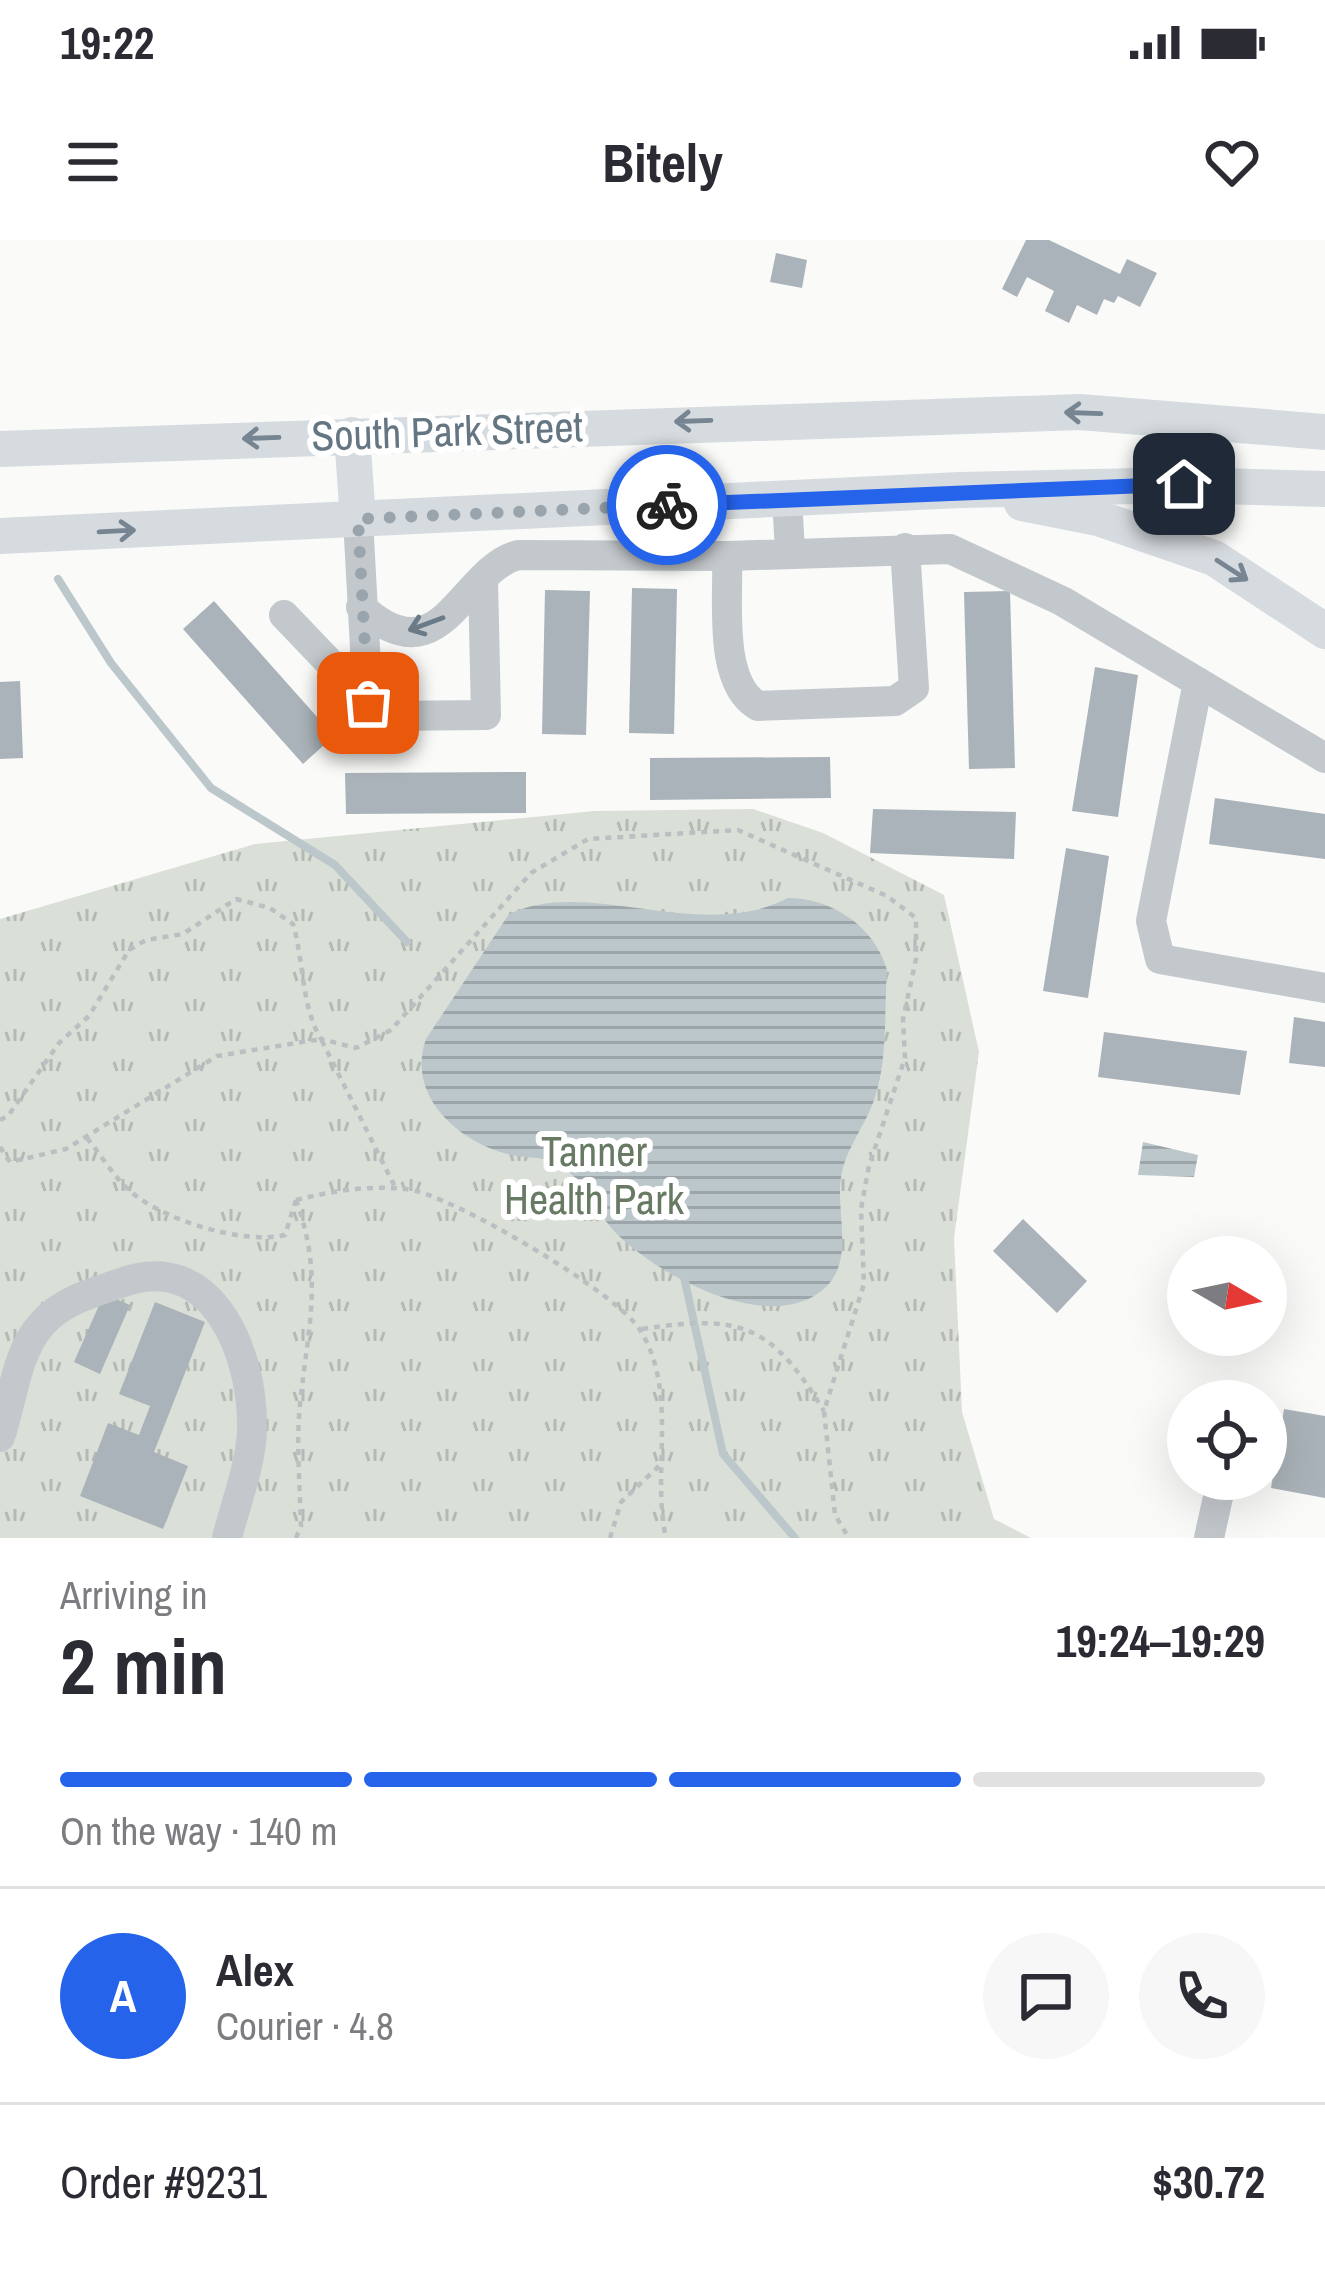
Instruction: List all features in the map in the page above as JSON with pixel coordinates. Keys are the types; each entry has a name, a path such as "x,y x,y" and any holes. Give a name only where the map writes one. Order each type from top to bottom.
{"main road":[{"name":"South Park Street","path":"0,449 1080,412 1325,432"},
{"path":"352,435 358,519"},
{"name":"South Park Street","path":"0,536 960,490 1184,484 1325,489"},
{"path":"960,490 1098,518 1167,539 1214,558 1325,632"}],"lane":[{"path":"857,496 860,549"},
{"path":"788,499 790,551"},
{"path":"358,519 368,703"},
{"path":"727,556 733,677 746,699 758,706 895,701 914,688 904,548"},
{"path":"362,607 380,624 413,631 461,607 498,560 518,555 727,556 950,549 999,567 1325,758"},
{"path":"284,615 382,716 486,715 483,580"},
{"path":"1198,682 1151,921 1152,944 1160,959 1325,988"},
{"path":"0,1437 25,1353 38,1327 63,1304 140,1275 186,1278 215,1302 243,1368 252,1431 227,1538"},
{"path":"1209,1538 1217,1500"}],"path":[{"path":"0,1163 66,1149 217,1056 321,1039 356,1048 391,1030 531,873 588,838 738,830 886,896 916,918 916,959 903,1019 904,1058 869,1166 861,1209 864,1284 824,1411 835,1515 849,1538"},
{"path":"0,1120 59,1043 89,1016 129,950 146,940 183,934 236,899 270,908 293,923 305,966 310,1020 396,1189"},
{"path":"85,1137 132,1193 204,1227 259,1241 284,1234 296,1200"},
{"path":"0,1147 10,1162"},
{"path":"296,1200 352,1189 410,1189 479,1219 602,1294 640,1329 661,1389 666,1538"},
{"path":"296,1200 313,1246 315,1307 300,1406 301,1526 296,1538"},
{"path":"640,1329 706,1319 754,1332 794,1361 824,1411"},
{"path":"610,1538 621,1502 662,1464"}],"green space":[{"name":"Tanner Health Park","path":"753,809 823,833 944,895 979,1052 954,1238 962,1412 994,1519 1031,1538 0,1538 0,919 255,844 595,811"}],"shaded area":[{"path":"788,898 820,903 850,918 873,941 887,970 879,1082 842,1172 842,1252 832,1280 820,1292 797,1303 770,1306 741,1302 682,1280 614,1231 563,1167 491,1149 472,1139 430,1097 423,1079 426,1039 509,914 540,904 574,902 718,915 754,910"},
{"path":"1143,1142 1198,1155 1194,1177 1138,1175"}],"building":[{"path":"1026,240 1049,240 1120,274 1127,259 1157,273 1140,307 1118,296 1114,303 1104,299 1097,315 1077,305 1069,323 1045,311 1054,291 1027,277 1017,297 1002,289"},
{"path":"776,253 807,260 802,288 770,282"},
{"path":"632,588 677,589 674,734 629,733"},
{"path":"545,590 590,591 586,735 542,734"},
{"path":"1010,591 1015,768 969,769 964,592"},
{"path":"214,601 334,736 303,764 183,629"},
{"path":"1095,667 1138,675 1118,817 1072,811"},
{"path":"20,681 23,758 0,759 0,682"},
{"path":"830,757 831,798 650,800 650,758"},
{"path":"526,772 526,813 346,814 345,773"},
{"path":"1215,798 1325,814 1325,859 1209,844"},
{"path":"873,809 1016,812 1014,859 870,853"},
{"path":"1066,848 1109,856 1088,998 1043,991"},
{"path":"1294,1017 1325,1022 1325,1067 1289,1063"},
{"path":"1104,1032 1247,1051 1240,1095 1098,1077"},
{"path":"1023,1219 1087,1281 1057,1313 993,1251"},
{"path":"104,1294 130,1305 100,1374 74,1362"},
{"path":"155,1302 205,1322 154,1452 188,1466 163,1529 80,1496 108,1423 139,1435 150,1406 119,1394"},
{"path":"1287,1410 1325,1416 1325,1498 1287,1491"}],"waterway":[{"path":"58,579 111,663 211,788 335,865 407,942"},
{"path":"684,1277 723,1454 795,1538"}],"way so far":[{"path":"368,703 358,519 667,505"}],"route":[{"path":"667,505 1184,484"}]}
